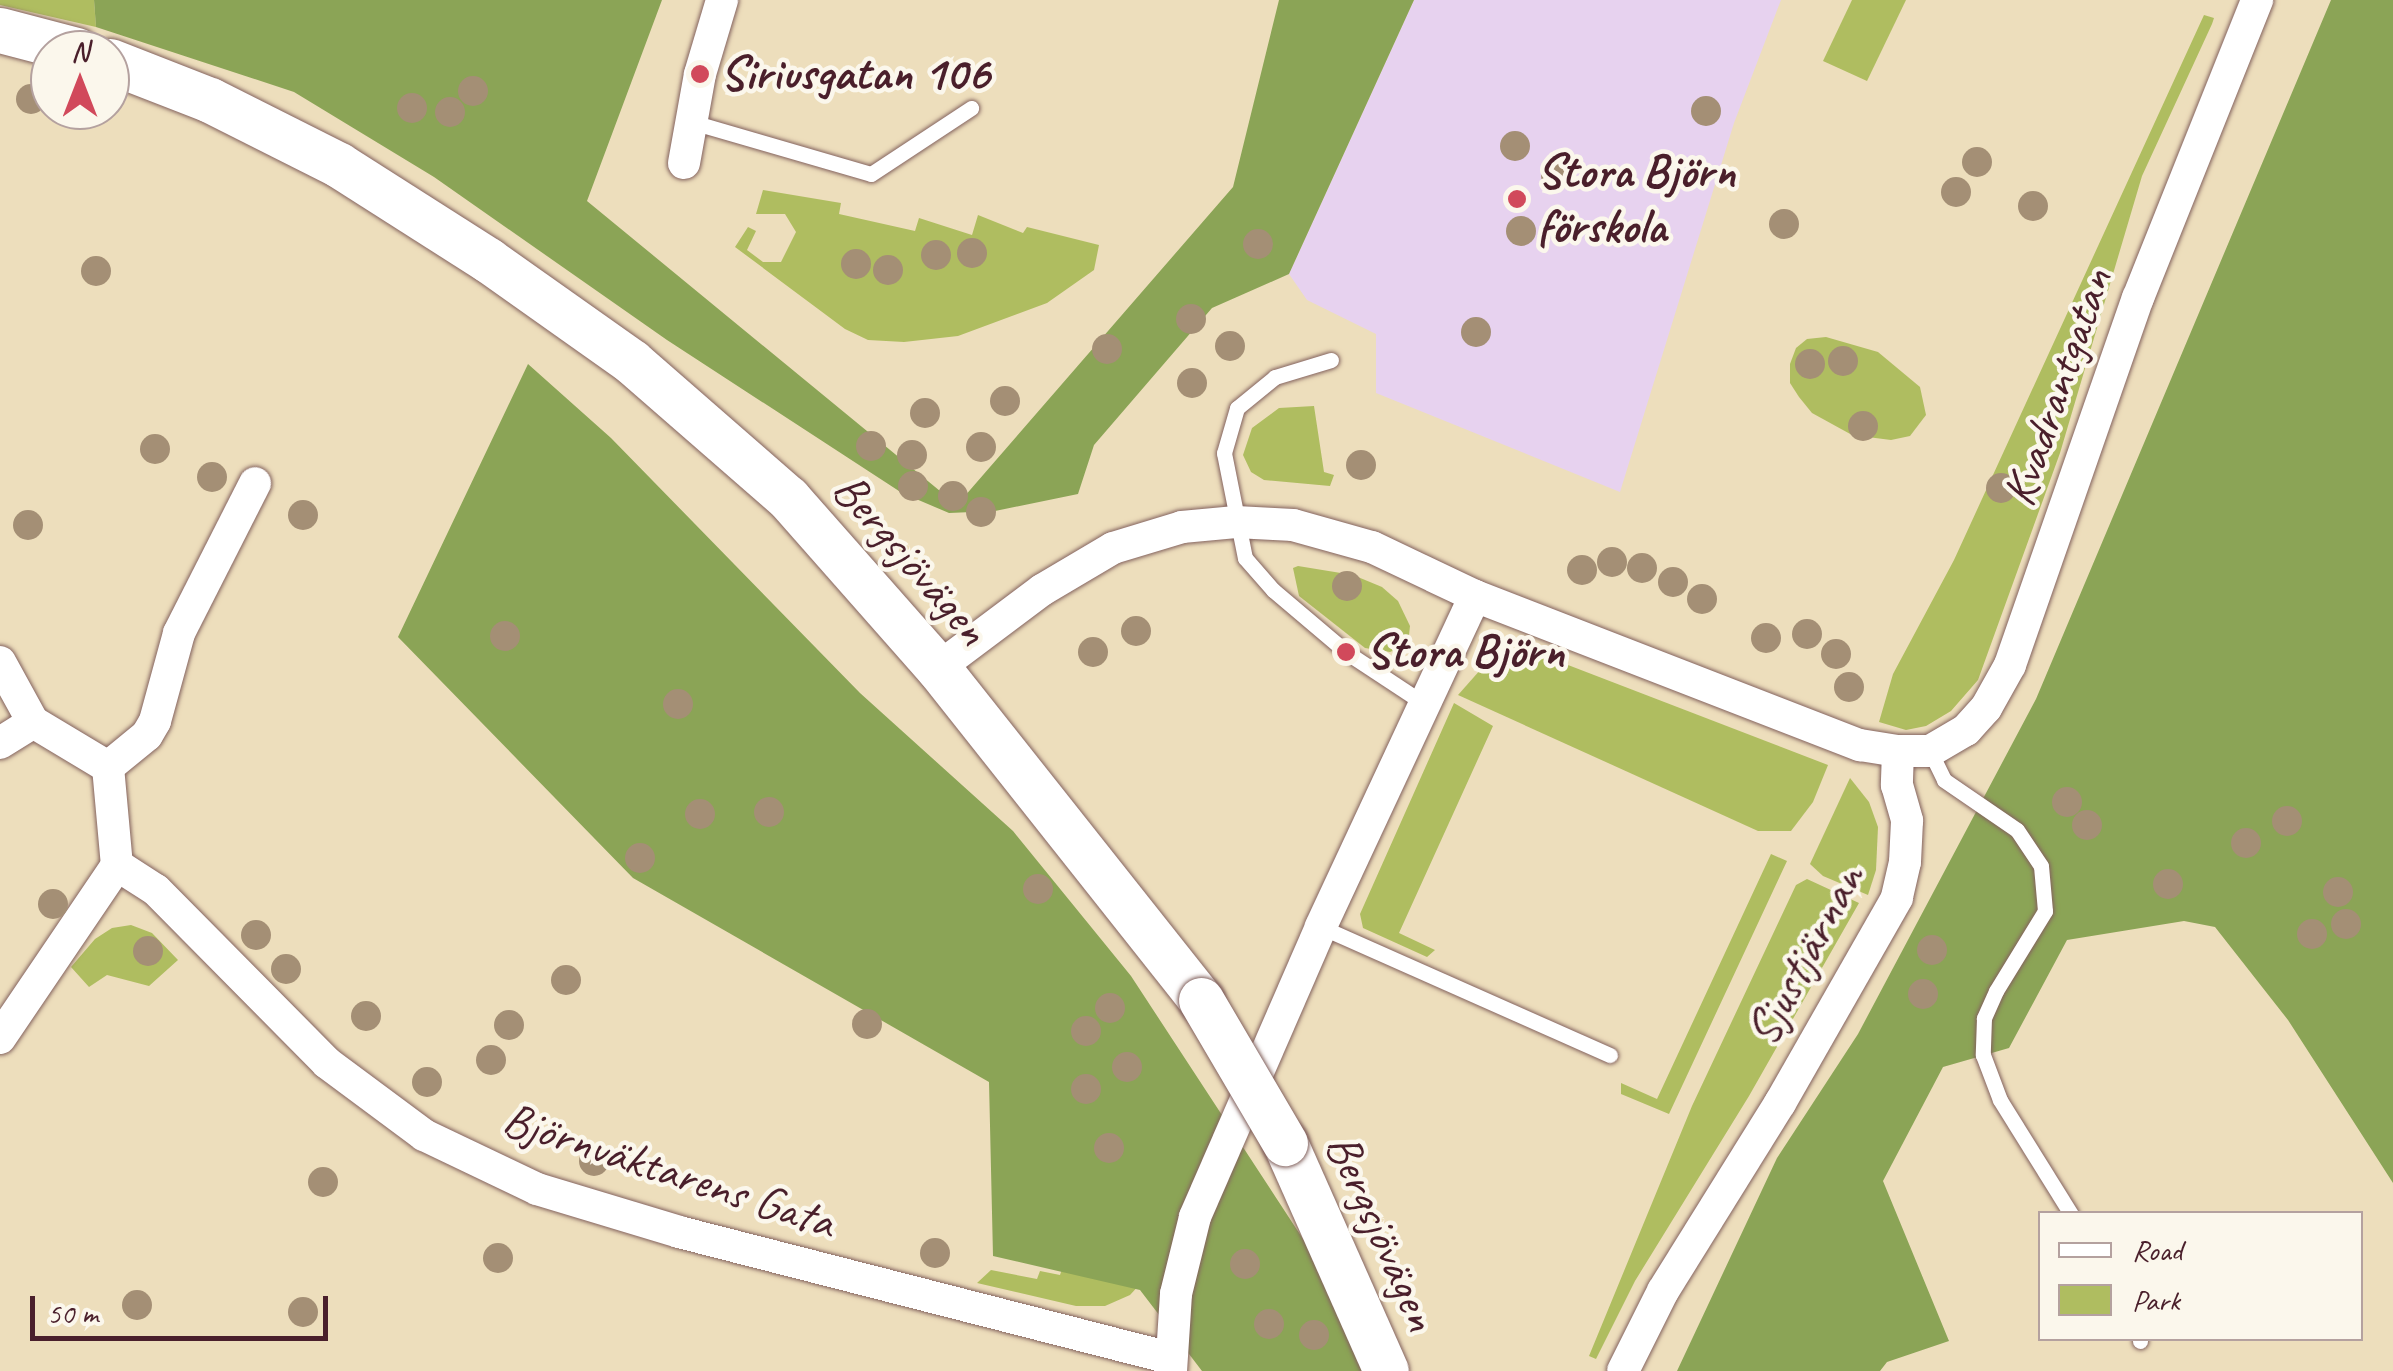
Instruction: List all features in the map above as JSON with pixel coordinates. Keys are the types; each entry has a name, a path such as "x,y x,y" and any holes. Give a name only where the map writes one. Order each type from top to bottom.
{"street":[{"path":"684,163 722,0"},
{"name":"Kvadrantgatan","path":"1914,752 1966,730 1986,708 2010,665 2138,298 2257,0"},
{"path":"0,30 30,38"},
{"name":"Bergsjövägen","path":"130,69 210,100 340,165 488,260 632,362 788,498 938,668 1201,1000 1285,1142 1386,1371"},
{"path":"108,767 147,735 155,721 180,633 256,483"},
{"path":"938,668 1042,590 1113,548 1182,528 1236,522 1294,525 1372,547 1475,596 1860,745 1914,752"},
{"path":"1170,1364 1176,1294 1194,1217 1321,926 1475,596"},
{"path":"0,662 33,722 108,767"},
{"path":"0,743 33,722"},
{"name":"Sjustjärnan","path":"1623,1371 1663,1291 1780,1103 1897,898 1905,862 1907,822 1897,785 1914,752"},
{"path":"0,1038 117,865 108,767"},
{"name":"Björnväktarens Gata","path":"117,865 156,890 327,1063 424,1135 537,1189 679,1232 1170,1364"}],"lane":[{"path":"692,122 872,174 971,108"},
{"path":"1330,360 1275,378 1236,408 1224,454 1245,558 1273,590 1346,652 1425,704"},
{"path":"1914,752 1944,780 2017,830 2041,866 2046,911 1984,1018 1983,1055 2000,1100 2069,1211"},
{"path":"1321,926 1610,1055"}],"shaded area":[{"name":"Stora Björn förskola","path":"1414,0 1781,0 1734,123 1620,492 1376,393 1376,334 1307,300 1289,274"}],"green space":[{"path":"0,0 94,0 96,27 0,5"},
{"path":"94,0 662,0 587,201 957,505 1233,187 1279,0 1414,0 1289,274 1212,308 1094,445 1078,494 995,511 949,513 902,493 667,340 434,177 294,92 130,38 130,30 96,27"},
{"path":"1852,0 1906,0 1867,81 1823,61"},
{"path":"2331,0 2393,0 2393,1183 2288,1020 2215,927 2184,921 2067,940 2009,1048 1943,1067 1883,1181 1949,1341 1887,1362 1880,1371 1677,1371 1777,1158 1858,1034 2036,699"},
{"path":"2204,15 2214,18 2212,24 2142,176 2060,453 1978,680 1951,711 1926,726 1906,730 1879,722 1893,674 1954,560"},
{"path":"763,190 841,203 839,214 915,231 919,218 972,235 978,215 1023,233 1027,227 1099,245 1094,270 1047,303 958,336 904,342 868,340 845,329 735,247 748,227 756,231 747,250 763,262 781,262 796,232 785,214 756,214"},
{"path":"1826,337 1878,352 1920,387 1926,415 1910,436 1891,440 1852,435 1812,413 1790,383 1790,364 1796,348 1807,339"},
{"path":"528,364 611,438 860,693 1013,831 1131,976 1305,1242 1368,1371 1202,1371 1140,1290 993,1256 989,1082 633,878 398,637"},
{"path":"1314,406 1324,472 1334,475 1330,486 1264,480 1251,472 1243,455 1252,428 1279,408"},
{"path":"1293,568 1353,575 1382,587 1398,601 1410,626 1408,644 1390,652 1365,648 1299,596"},
{"path":"1501,656 1555,660 1828,765 1813,802 1791,831 1758,831 1458,695 1489,660"},
{"path":"1454,703 1493,726 1399,933 1435,950 1427,957 1363,928 1360,914"},
{"path":"1850,778 1869,802 1878,827 1876,870 1868,895 1823,876 1810,864"},
{"path":"1771,854 1787,861 1669,1114 1621,1094 1621,1083 1657,1099"},
{"path":"1807,879 1859,903 1749,1096 1635,1281 1596,1359 1589,1356 1692,1106 1796,885"},
{"path":"131,925 152,933 178,960 149,986 107,975 89,987 71,967 95,939 112,928"},
{"path":"1118,1102 1142,1282 1130,1295 1105,1306 1076,1306 977,1283 991,1270 1037,1279 1040,1271 1060,1275"}],"place":[{"name":"Siriusgatan 106","path":"700,74"},
{"name":"Stora Björn förskola","path":"1517,199"},
{"name":"Stora Björn","path":"1346,652"}]}
